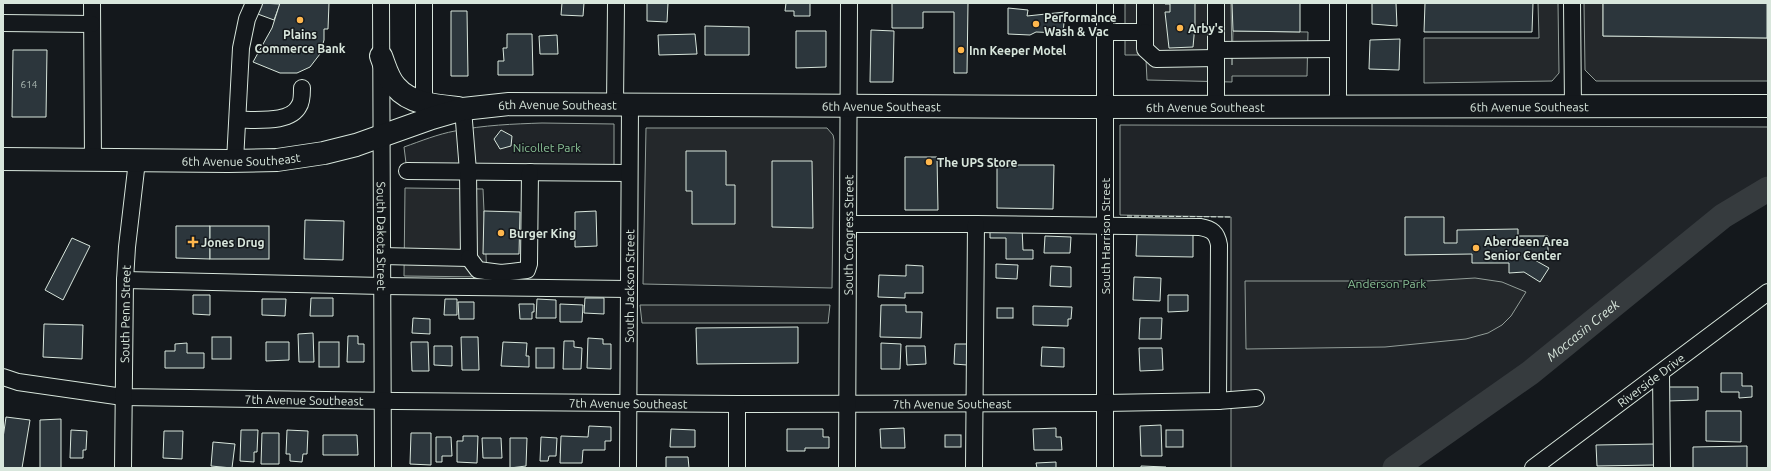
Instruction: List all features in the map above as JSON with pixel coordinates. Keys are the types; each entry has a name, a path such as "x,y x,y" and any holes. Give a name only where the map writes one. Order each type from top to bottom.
{"highway":[{"path":"381,56 396,88 413,99 437,106 464,109"},
{"name":"6th Avenue Southeast","path":"3,158 93,160 277,160 324,153 382,137 432,118 464,109 509,104 850,106 1768,106"}],"street":[{"path":"92,3 93,160"},
{"path":"236,161 241,48 247,18 254,3"},
{"name":"South Dakota Street","path":"381,3 383,468"},
{"path":"424,3 424,102"},
{"name":"South Jackson Street","path":"616,3 622,105 629,173 627,403 628,468"},
{"name":"South Congress Street","path":"847,468 850,3"},
{"name":"South Harrison Street","path":"1105,3 1105,468"},
{"path":"1145,3 1145,49 1156,59 1216,54 1338,49"},
{"path":"1105,32 1145,29 1155,20 1155,3"},
{"path":"1216,3 1216,106"},
{"path":"1338,3 1338,106"},
{"path":"1572,3 1573,106"},
{"path":"3,23 92,24"},
{"path":"238,120 284,118 293,115 300,105 302,88"},
{"path":"464,109 468,171 469,258 478,270 501,273 527,270 529,264 530,172"},
{"name":"South Penn Street","path":"123,468 126,247 137,160"},
{"path":"407,170 629,173"},
{"path":"848,224 976,224 1209,228 1217,235 1219,245 1218,401"},
{"path":"974,468 976,224"},
{"path":"382,256 469,258"},
{"path":"125,280 382,286 628,289"},
{"name":"Riverside Drive","path":"1539,466 1768,292"},
{"path":"1661,372 1662,468"},
{"name":"7th Avenue Southeast","path":"3,377 18,382 123,397 737,404 1105,403 1218,401 1256,398"},
{"path":"737,404 737,468"}],"green space":[{"name":"Nicollet Park","path":"542,123 614,124 614,173 407,171 404,147 423,140 449,132 477,127"},
{"name":"Anderson Park","path":"1120,125 1768,127 1768,189 1723,216 1530,373 1395,468 1231,468 1231,217 1120,215"}],"shaded area":[{"path":"1125,3 1231,3 1232,65 1233,31 1308,32 1307,76 1232,76 1232,82 1147,80 1146,60 1141,55 1125,55"},
{"path":"1538,3 1558,3 1559,73 1552,81 1424,83 1424,38 1539,38"},
{"path":"1584,3 1603,3 1603,36 1767,38 1768,3 1768,81 1596,81 1585,70"},
{"path":"646,128 827,128 833,135 834,140 832,288 643,284"},
{"path":"405,188 483,189 487,277 404,276"},
{"path":"1475,278 1502,282 1526,292 1511,316 1502,325 1488,333 1466,339 1385,347 1246,349 1245,281 1426,281"},
{"path":"640,305 830,305 828,323 642,323"}],"building":[{"path":"260,3 280,4 274,20 255,13"},
{"path":"280,3 329,3 328,29 324,29 324,40 320,54 310,67 297,73 280,73 253,62 272,28"},
{"path":"562,3 584,3 583,16 561,15"},
{"path":"647,3 668,3 667,22 647,21"},
{"path":"786,3 810,3 810,16 794,16 794,11 785,11"},
{"name":"Inn Keeper Motel","path":"892,3 968,3 967,73 954,73 954,12 923,12 923,28 892,28"},
{"name":"Arby's","path":"1165,3 1195,3 1193,47 1169,48 1165,12 1170,12 1170,4"},
{"path":"1232,3 1300,3 1300,32 1233,31"},
{"path":"1372,3 1396,3 1397,26 1372,24"},
{"path":"1425,3 1533,3 1532,32 1424,32"},
{"path":"1603,3 1767,3 1767,38 1603,36"},
{"name":"Performance Wash & Vac","path":"1008,8 1028,10 1027,16 1065,12 1063,33 1036,32 1030,35 1008,34"},
{"path":"451,11 467,11 468,76 451,76"},
{"path":"705,26 749,27 749,55 705,55"},
{"path":"871,30 894,31 893,82 870,82"},
{"path":"796,31 826,31 826,67 796,68"},
{"path":"507,34 532,34 533,75 498,75 498,61 504,61 503,48 507,48"},
{"path":"695,34 697,54 659,55 658,35"},
{"path":"557,35 558,54 540,54 539,36"},
{"path":"1400,39 1399,70 1369,69 1370,40"},
{"path":"13,50 47,50 46,117 12,117"},
{"path":"501,130 512,136 511,146 500,149 494,139"},
{"path":"686,151 726,151 726,185 735,185 735,224 692,224 692,191 686,191"},
{"path":"905,157 937,157 938,210 905,210"},
{"path":"772,161 812,161 813,228 772,227"},
{"path":"997,165 1054,165 1053,209 997,208"},
{"name":"Burger King","path":"484,211 520,212 519,254 483,254"},
{"path":"596,211 597,246 575,247 575,212"},
{"name":"Aberdeen Area Senior Center","path":"1405,217 1444,217 1444,243 1457,243 1457,230 1518,229 1518,236 1548,236 1548,253 1524,254 1549,268 1540,282 1524,272 1509,273 1509,263 1472,263 1472,254 1405,255"},
{"path":"305,220 344,221 343,260 304,259"},
{"name":"Jones Drug","path":"176,226 210,226 210,259 176,258"},
{"path":"210,226 269,226 269,259 210,259"},
{"path":"990,227 1022,227 1023,250 1033,250 1033,259 1006,259 1006,238 990,238"},
{"path":"1137,232 1193,233 1193,257 1136,256"},
{"path":"1045,236 1071,237 1070,253 1044,253"},
{"path":"72,238 90,246 63,300 45,290"},
{"path":"996,264 1018,265 1017,279 996,278"},
{"path":"906,265 923,266 923,293 905,293 905,298 878,297 879,275 906,276"},
{"path":"1051,266 1071,267 1071,287 1050,286"},
{"path":"1134,277 1161,278 1160,301 1133,300"},
{"path":"193,295 210,295 210,315 193,314"},
{"path":"1168,295 1188,295 1188,311 1168,312"},
{"path":"311,298 333,298 333,316 310,316"},
{"path":"585,298 604,298 604,314 584,313"},
{"path":"262,299 286,299 285,316 262,315"},
{"path":"445,299 457,299 457,315 444,315"},
{"path":"537,299 556,300 556,318 536,318"},
{"path":"458,302 474,302 474,319 459,319"},
{"path":"519,304 534,304 532,319 520,319"},
{"path":"560,304 583,305 582,322 560,322"},
{"path":"881,305 906,305 906,312 922,312 921,338 880,337"},
{"path":"1033,306 1072,307 1071,319 1068,319 1068,326 1033,325"},
{"path":"997,308 1013,308 1013,318 997,318"},
{"path":"413,318 430,319 430,334 412,333"},
{"path":"1140,318 1162,318 1161,339 1139,339"},
{"path":"44,324 83,325 82,359 43,357"},
{"path":"798,327 798,363 697,364 696,328"},
{"path":"313,333 314,362 299,362 298,334"},
{"path":"348,336 358,336 358,344 364,344 364,362 347,362"},
{"path":"212,337 231,337 231,359 212,359"},
{"path":"461,337 478,337 479,370 462,370"},
{"path":"588,338 603,339 603,344 611,344 611,369 587,368"},
{"path":"564,341 574,341 574,347 582,348 581,369 563,369"},
{"path":"266,342 289,342 289,360 266,361"},
{"path":"319,342 339,342 339,367 319,367"},
{"path":"411,342 428,342 429,371 412,371"},
{"path":"503,342 527,343 526,356 529,356 529,367 501,366"},
{"path":"187,343 187,353 204,353 204,368 165,368 165,351 175,351 175,344"},
{"path":"881,343 901,344 900,369 881,369"},
{"path":"955,344 967,344 967,365 954,364"},
{"path":"434,346 452,346 452,366 434,365"},
{"path":"906,346 925,346 926,364 907,365"},
{"path":"1042,347 1064,348 1064,367 1041,366"},
{"path":"536,348 554,348 554,368 536,368"},
{"path":"1139,348 1162,348 1163,370 1140,371"},
{"path":"1721,373 1742,373 1742,386 1752,386 1752,397 1739,398 1739,392 1721,392"},
{"path":"1668,387 1698,387 1698,400 1668,401"},
{"path":"1706,411 1741,411 1741,442 1706,441"},
{"path":"6,417 30,420 22,468 3,468 3,438"},
{"path":"61,419 61,468 40,468 40,420"},
{"path":"1161,425 1162,456 1141,456 1140,426"},
{"path":"589,426 611,427 611,441 605,441 605,450 583,450 582,463 560,463 561,436 588,437"},
{"path":"904,428 905,448 881,448 880,429"},
{"path":"1056,428 1056,437 1061,437 1062,450 1034,450 1033,429"},
{"path":"671,429 695,430 695,447 670,447"},
{"path":"787,429 823,429 823,437 829,437 829,448 805,448 805,451 787,451"},
{"path":"71,430 87,431 86,450 83,450 83,458 70,458"},
{"path":"241,430 258,430 257,452 254,452 254,462 240,461"},
{"path":"287,430 308,431 307,454 303,454 302,462 290,461 290,454 286,454"},
{"path":"1166,430 1183,430 1183,447 1166,447"},
{"path":"164,431 183,431 182,459 163,458"},
{"path":"262,433 279,433 279,464 261,464"},
{"path":"411,433 431,433 431,465 410,464"},
{"path":"323,435 357,435 358,455 323,455"},
{"path":"945,435 961,435 961,447 945,447"},
{"path":"463,436 478,436 477,463 457,462 457,441 463,441"},
{"path":"436,437 451,437 452,456 442,456 442,462 436,462"},
{"path":"541,437 557,438 556,456 549,456 548,461 540,461"},
{"path":"482,438 501,438 502,458 483,458"},
{"path":"510,438 527,438 526,466 510,468"},
{"path":"213,442 235,444 232,468 211,466"},
{"path":"1654,444 1654,465 1597,466 1596,445"},
{"path":"1747,446 1747,468 1693,468 1693,447"},
{"path":"666,457 688,457 689,468 666,468"},
{"path":"1056,462 1056,468 1037,468 1036,463"},
{"path":"1141,466 1166,467 1166,468 1141,468"}],"waterway":[{"name":"Moccasin Creek","path":"1395,468 1530,373 1723,216 1768,189"}],"fence":[{"path":"1127,216 1231,217"}],"place":[{"name":"Plains Commerce Bank","path":"300,20"},
{"name":"Performance Wash & Vac","path":"1036,24"},
{"name":"Arby's","path":"1180,28"},
{"name":"Inn Keeper Motel","path":"961,50"},
{"name":"The UPS Store","path":"929,162"},
{"name":"Burger King","path":"501,233"},
{"name":"Jones Drug","path":"193,242"},
{"name":"Aberdeen Area Senior Center","path":"1476,248"}]}
